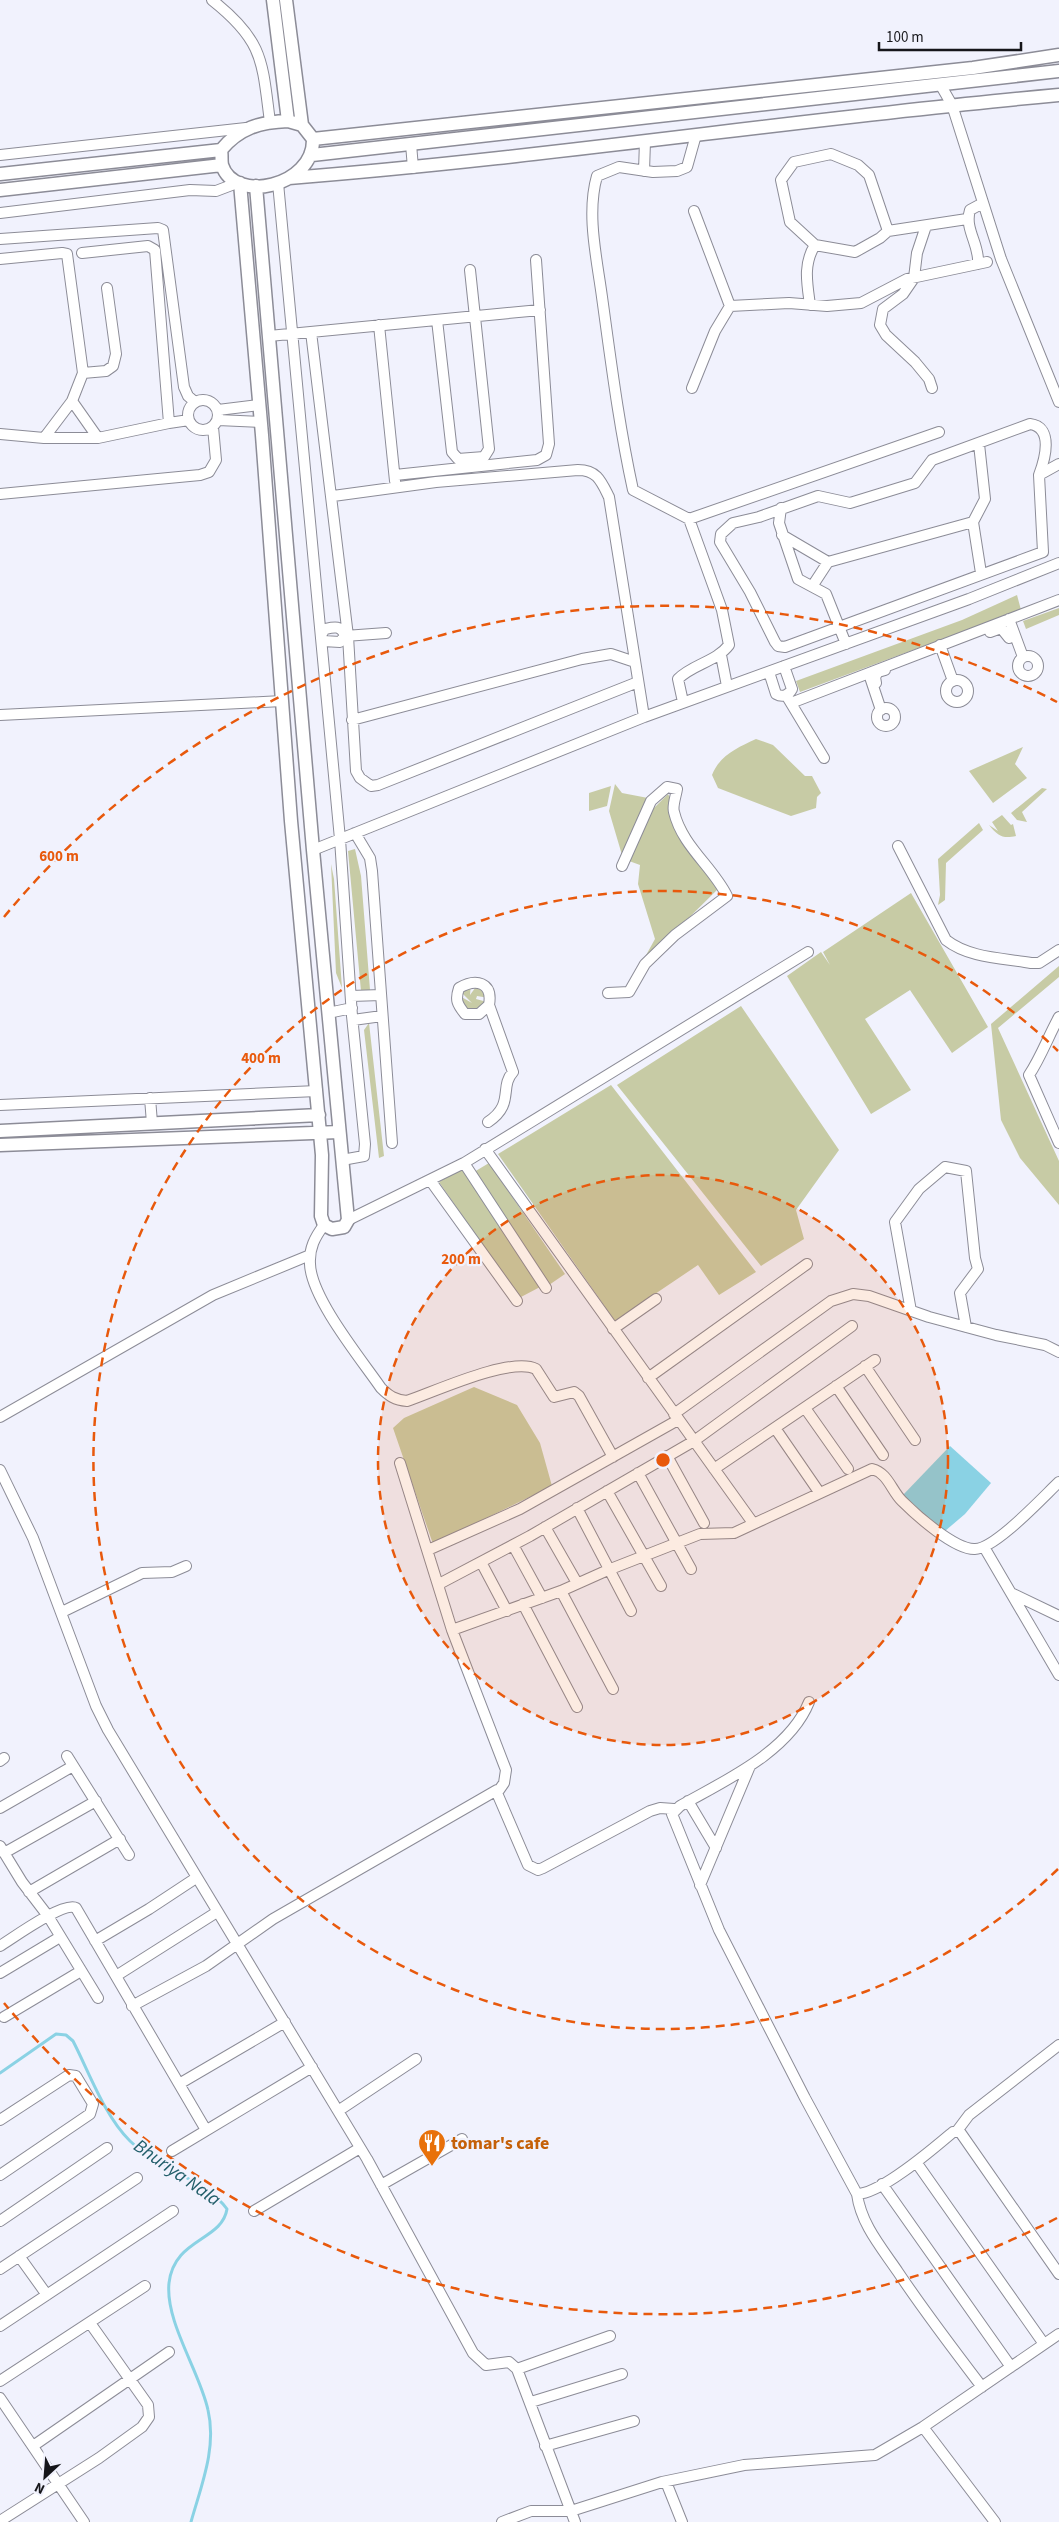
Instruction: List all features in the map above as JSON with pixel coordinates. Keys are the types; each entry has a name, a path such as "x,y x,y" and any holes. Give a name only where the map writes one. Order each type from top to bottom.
{"street":[{"path":"212,0 233,16 252,40 262,62 270,122"},
{"path":"273,0 288,121"},
{"path":"283,181 304,168 312,156 313,139 302,125 286,0"},
{"path":"313,139 973,68 1059,55"},
{"path":"312,156 1059,71"},
{"path":"940,84 952,105 1001,259 1059,402"},
{"path":"221,150 222,165 228,175 239,183 256,186 283,181 413,168 952,105 1059,95"},
{"path":"0,154 246,128 270,122 288,121 302,125"},
{"path":"0,174 221,150 230,140 246,128"},
{"path":"683,702 678,679 687,670 721,655 729,645 722,610 689,519 633,490 614,389 595,244 592,193 597,176 619,167 644,171 677,171 687,167 696,135"},
{"path":"644,171 645,141"},
{"path":"411,144 413,168"},
{"path":"888,231 869,175 858,165 831,154 808,158 794,162 781,180 790,222 815,245 855,252 880,238 888,231 967,219"},
{"path":"0,190 222,165"},
{"path":"283,181 291,334 340,839 351,996 365,1152 360,1158 342,1160"},
{"path":"0,213 190,190 216,191 239,183"},
{"path":"239,183 260,405 291,821 319,1115 322,1216 324,1225 314,1239 310,1255 312,1273 324,1303 381,1388 389,1396 407,1401 477,1375 500,1369 531,1366 536,1369 554,1397 569,1392 574,1392 579,1396 613,1457"},
{"path":"256,186 313,850 348,1220"},
{"path":"730,306 789,303 827,306 861,303 914,278 982,263 967,219 970,210 983,203"},
{"path":"694,212 730,306"},
{"path":"926,226 917,252 914,278 903,294 883,309 880,325 886,335 915,362 929,379 932,388"},
{"path":"0,239 158,228 163,230 184,387 188,396 195,402"},
{"path":"810,305 806,272 808,256 815,245"},
{"path":"82,253 148,246 155,250 169,423"},
{"path":"0,259 67,254 83,373 72,401 44,438"},
{"path":"395,475 536,460 546,455 549,444 536,260"},
{"path":"437,320 452,452 458,459 484,457 489,448 470,270"},
{"path":"83,373 106,371 113,366 115,361 116,354 106,288"},
{"path":"692,388 715,331 730,306"},
{"path":"269,336 540,310"},
{"path":"379,325 395,487"},
{"path":"311,332 333,496 356,771 365,783 371,786 378,785 638,682"},
{"path":"0,494 200,475 209,472 216,460 216,419 209,400 195,402 189,410 189,420 199,429 216,419 260,405"},
{"path":"72,401 98,438"},
{"path":"216,419 261,422"},
{"path":"0,434 44,438 98,438 189,420"},
{"path":"1030,424 1039,425 1044,429 1043,463 1039,475 1043,552 981,573 785,647 778,646 720,542 721,534 733,523 759,517 818,496 850,503 916,483 932,460 978,444 1030,424"},
{"path":"689,519 939,432"},
{"path":"978,444 985,499 973,522 981,573"},
{"path":"1039,475 1059,464"},
{"path":"333,496 395,487 578,470 589,470 597,475 610,497 644,717"},
{"path":"781,508 779,523 798,579 813,585 826,594 846,644"},
{"path":"813,585 828,562 973,522"},
{"path":"782,535 828,562"},
{"path":"313,850 644,717 846,644 1059,563"},
{"path":"876,683 875,677 878,672 1059,600"},
{"path":"275,603 292,604"},
{"path":"1009,619 1023,657"},
{"path":"789,699 1001,628 1009,638"},
{"path":"320,635 327,642 340,642 346,636 386,633"},
{"path":"941,648 953,681"},
{"path":"352,720 582,659 611,654 635,662"},
{"path":"721,655 727,686"},
{"path":"784,666 792,687 789,699"},
{"path":"769,672 776,694 789,699 824,758"},
{"path":"868,673 881,710"},
{"path":"0,715 282,701"},
{"path":"608,993 629,992 645,964 675,936 727,896 720,882 690,846 677,820 673,811 677,789 667,787 651,801 622,866"},
{"path":"355,833 370,858 372,871 392,1143"},
{"path":"898,846 946,940 955,947 968,952 1031,964 1039,963 1059,950"},
{"path":"324,1225 332,1229 344,1227 348,1220 464,1164 485,1149 808,952"},
{"path":"351,996 381,995"},
{"path":"488,1122 502,1110 507,1096 508,1077 513,1072 489,1005"},
{"path":"328,1013 352,1008"},
{"path":"353,1020 382,1016"},
{"path":"1059,1018 1029,1075 1059,1142"},
{"path":"0,1105 317,1091"},
{"path":"150,1098 152,1124"},
{"path":"0,1131 319,1115"},
{"path":"0,1145 339,1132"},
{"path":"485,1149 613,1330 754,1523"},
{"path":"464,1164 546,1288"},
{"path":"912,1311 895,1222 919,1188 945,1167 966,1171 975,1258 978,1269 960,1293 966,1327"},
{"path":"430,1180 517,1301"},
{"path":"0,1417 213,1295 310,1255"},
{"path":"648,1378 807,1264"},
{"path":"428,1550 520,1509 613,1457 676,1417 831,1301 841,1297 853,1294 869,1296 966,1327 1044,1345 1059,1352"},
{"path":"613,1330 656,1299"},
{"path":"439,1584 513,1545 694,1441 852,1326"},
{"path":"714,1469 875,1360"},
{"path":"865,1366 915,1440"},
{"path":"836,1386 883,1455"},
{"path":"805,1408 848,1469"},
{"path":"775,1428 819,1492"},
{"path":"668,1456 704,1523"},
{"path":"132,2006 182,1981 273,1919 497,1790 504,1783 506,1770 452,1630 400,1463"},
{"path":"452,1630 561,1591 608,1570 700,1534 734,1533 872,1468 878,1470 902,1501 949,1540 965,1548 976,1550 1001,1536 1059,1482"},
{"path":"0,1470 3,1482 33,1538 96,1706 108,1730 360,2148 473,2353 486,2365 509,2362 517,2369 575,2522"},
{"path":"638,1473 691,1569"},
{"path":"607,1491 661,1586"},
{"path":"577,1508 608,1570 632,1611"},
{"path":"545,1527 577,1584"},
{"path":"513,1545 542,1598"},
{"path":"984,1547 1059,1675"},
{"path":"481,1562 508,1611"},
{"path":"62,1612 142,1573 172,1572 186,1566"},
{"path":"561,1591 613,1689"},
{"path":"1011,1593 1059,1616"},
{"path":"524,1604 577,1707"},
{"path":"497,1790 498,1798 524,1859 528,1865 538,1870 650,1811 660,1808 674,1809 750,1766 782,1740 804,1714 809,1702"},
{"path":"67,1756 129,1855"},
{"path":"0,1808 73,1766"},
{"path":"700,1885 750,1766"},
{"path":"96,1801 2,1849 29,1892 48,1916 98,1998"},
{"path":"688,1801 716,1848"},
{"path":"674,1809 672,1818 733,1959 857,2194 862,2218 918,2301 982,2387"},
{"path":"29,1892 120,1839"},
{"path":"95,1941 150,1910 196,1878"},
{"path":"0,1946 48,1916 73,1906 80,1913 132,2006 206,2130"},
{"path":"116,1976 217,1912"},
{"path":"0,1973 60,1937"},
{"path":"4,2017 81,1971"},
{"path":"178,2084 285,2022"},
{"path":"857,2194 867,2192 882,2184 916,2162 957,2131 969,2115 1059,2044"},
{"path":"338,2111 416,2059"},
{"path":"172,2151 312,2067"},
{"path":"0,2120 73,2074 93,2107 90,2114 0,2176"},
{"path":"957,2131 964,2136 1059,2274"},
{"path":"381,2185 462,2139"},
{"path":"0,2221 107,2148"},
{"path":"254,2211 360,2148"},
{"path":"916,2162 1044,2344"},
{"path":"0,2269 138,2178"},
{"path":"882,2184 1011,2367"},
{"path":"0,2326 174,2211"},
{"path":"19,2256 47,2295"},
{"path":"0,2381 145,2286"},
{"path":"0,2521 99,2458 147,2422 150,2412 148,2405 90,2323"},
{"path":"502,2522 531,2512 571,2511 666,2482 744,2465 875,2455 923,2427 1059,2334"},
{"path":"517,2369 610,2336"},
{"path":"33,2446 169,2352"},
{"path":"531,2402 622,2374"},
{"path":"0,2398 84,2522"},
{"path":"545,2446 634,2421"},
{"path":"923,2427 994,2522"},
{"path":"666,2482 682,2522"}],"green space":[{"path":"1017,595 1021,610 800,692 796,681 962,620"},
{"path":"1059,608 1059,615 1026,629 1023,621"},
{"path":"756,739 773,745 805,776 812,776 821,793 817,797 816,808 791,816 718,788 712,775 715,768 724,757"},
{"path":"1023,747 1015,764 1027,778 993,803 969,771"},
{"path":"615,784 622,793 648,798 622,855 609,811"},
{"path":"611,786 607,806 589,811 589,793"},
{"path":"1042,788 1047,789 1022,812 1027,822 1017,820 1011,813"},
{"path":"668,794 719,888 640,966 655,939 638,884 640,865 629,861 651,811"},
{"path":"1002,815 1011,825 1013,824 1016,836 1001,836 989,825 998,831 992,822"},
{"path":"979,823 983,830 946,863 945,900 938,905 940,895 938,859"},
{"path":"355,849 361,876 370,990 361,991 348,851"},
{"path":"331,864 334,879 342,988 336,973"},
{"path":"911,893 988,1027 952,1053 910,990 865,1019 911,1090 871,1114 787,976 821,952 830,965 823,952"},
{"path":"1059,966 1059,977 998,1028 1059,1161 1059,1205 1020,1158 1001,1120 991,1024"},
{"path":"471,983 470,995 478,984 489,998 477,996 476,999 487,1002 484,1009 467,1014 458,995 472,1003 461,992"},
{"path":"741,1006 839,1150 796,1210 804,1239 761,1266 617,1085"},
{"path":"369,1023 384,1156 379,1158 364,1030"},
{"path":"611,1085 756,1272 719,1295 698,1265 615,1321 498,1154"},
{"path":"489,1163 565,1274 549,1285 474,1172"},
{"path":"462,1168 540,1287 521,1297 515,1292 439,1182"},
{"path":"474,1387 517,1405 540,1443 552,1486 433,1544 393,1428 404,1418"}],"water":[{"path":"950,1446 991,1483 965,1514 945,1531 903,1500 903,1495"}],"waterway":[{"name":"Bhuriya Nala","path":"0,2073 56,2034 66,2035 73,2041 105,2107 130,2141 154,2159 208,2191 227,2209 223,2220 217,2228 188,2248 179,2257 173,2268 169,2283 172,2314 204,2395 210,2424 211,2438 207,2467 191,2522"}],"place":[{"name":"tomar's cafe","path":"432,2167"}]}
